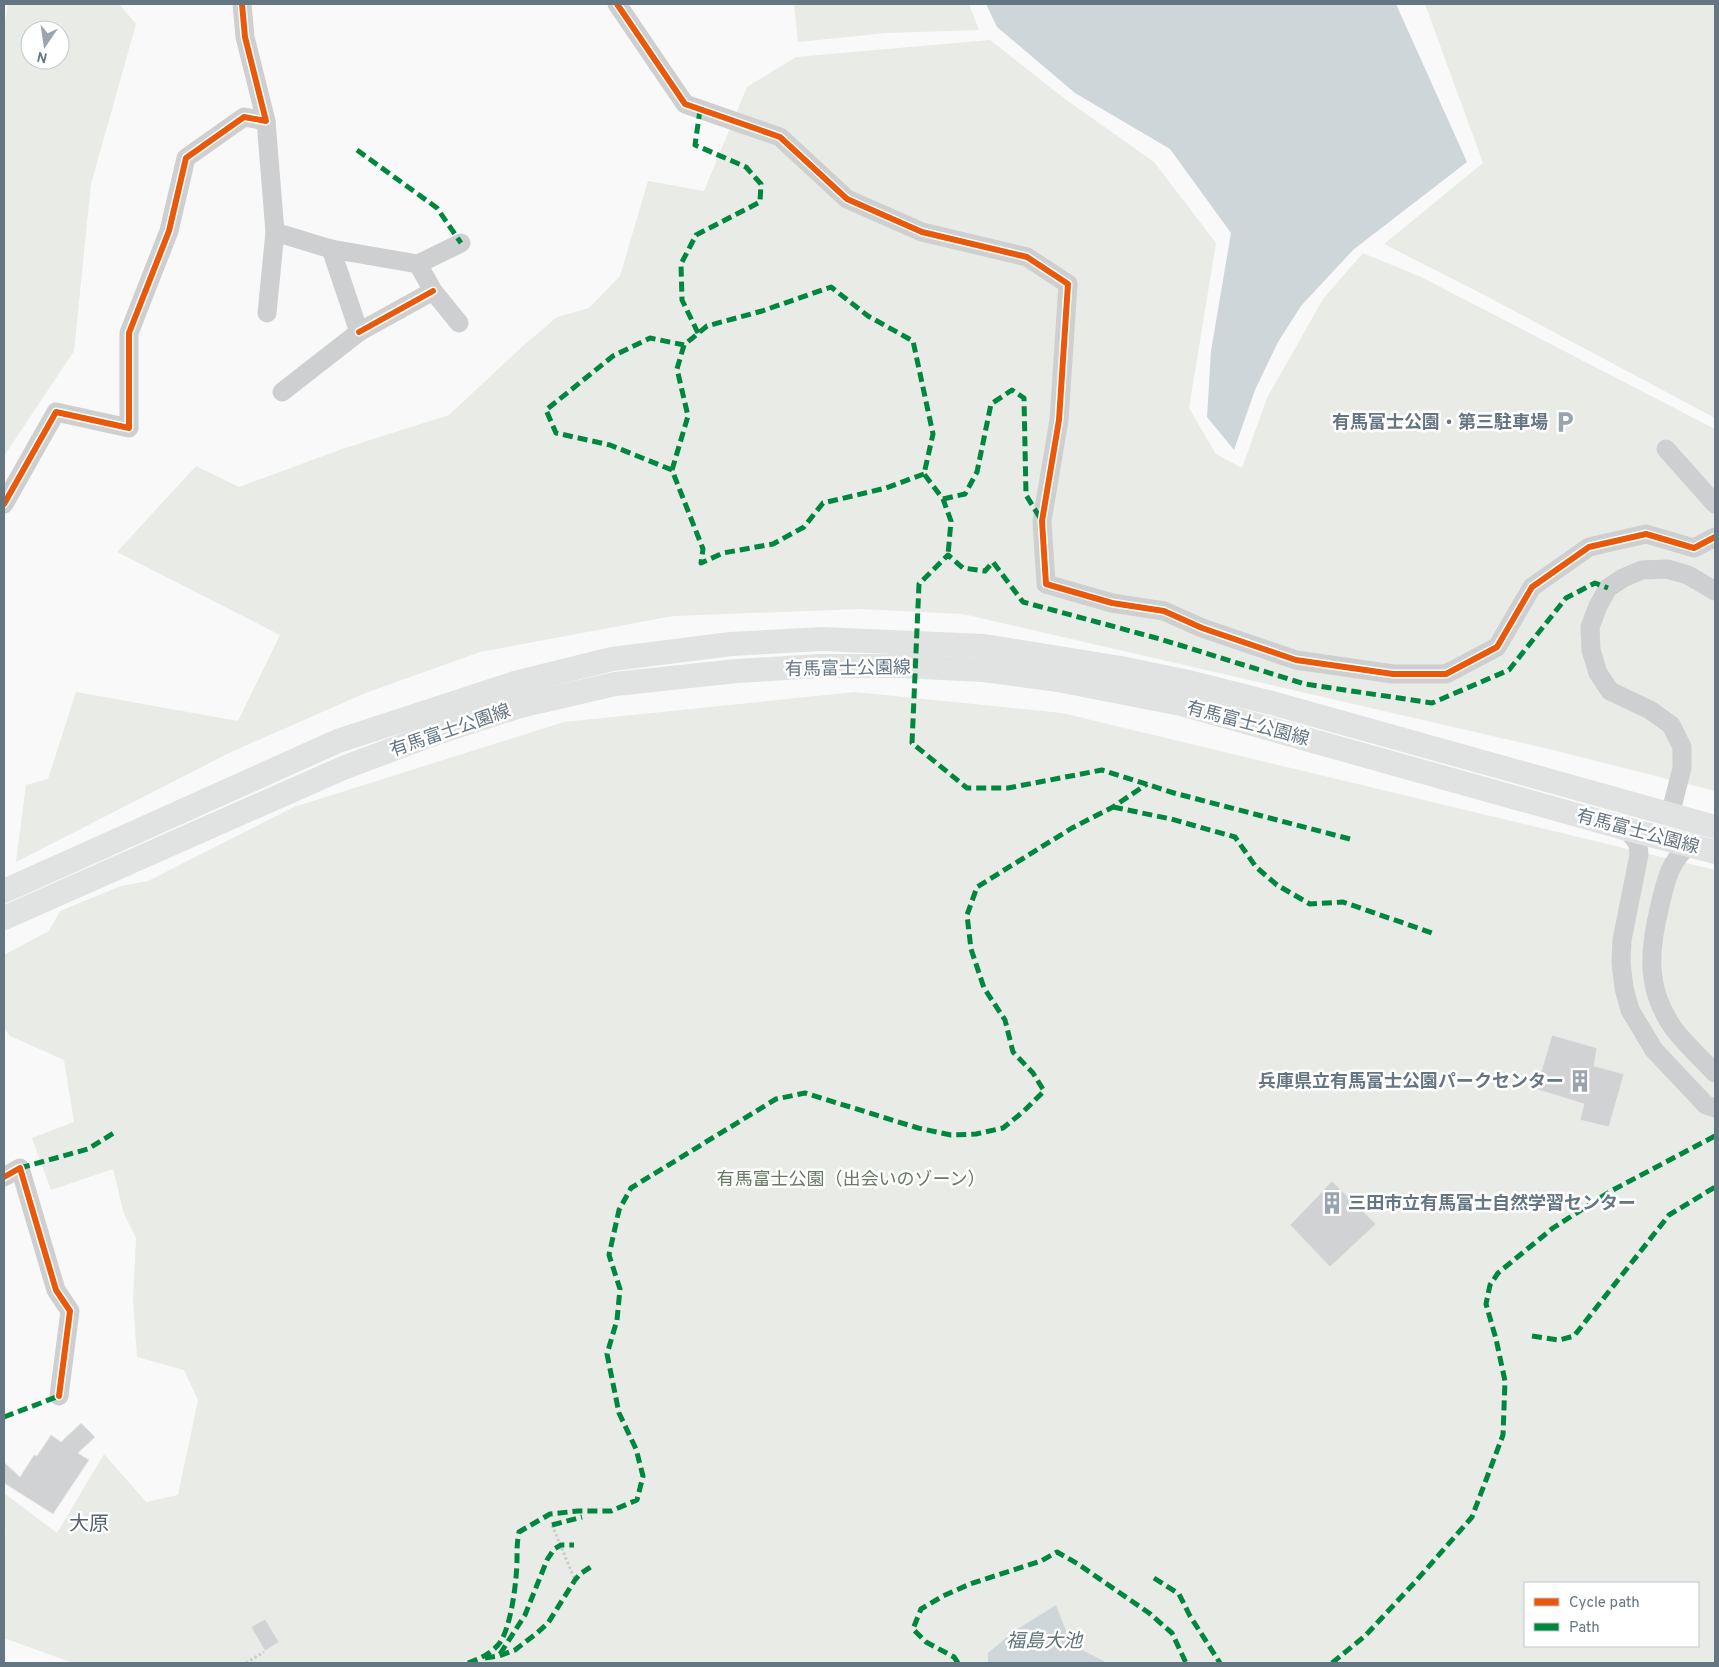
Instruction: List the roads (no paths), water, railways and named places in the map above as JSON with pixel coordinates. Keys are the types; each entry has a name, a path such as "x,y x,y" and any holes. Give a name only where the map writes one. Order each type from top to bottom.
{"main road":[{"name":"有馬富士公園線","path":"4,891 338,740 506,685 612,659 732,644 822,639 984,646 1121,668 1188,682 1272,703 1715,826"},
{"name":"有馬富士公園線","path":"4,918 343,768 439,732 520,706 616,684 737,671 819,666 902,666 984,670 1078,684 1181,704 1715,852"}],"street":[{"path":"242,4 245,37 266,121 275,232 267,313"},
{"path":"617,4 685,104 780,138 847,199 922,232 1027,257 1068,284 1059,420 1042,521 1046,584 1112,603 1164,611 1202,628 1296,660 1393,674 1446,674 1497,647 1532,587 1589,547 1646,534 1694,548 1715,537"},
{"path":"4,504 56,412 129,428 129,333 169,231 186,158 244,117 266,121"},
{"path":"275,232 331,249 418,264 461,243"},
{"path":"331,249 359,332"},
{"path":"418,264 433,291 459,323"},
{"path":"282,392 359,332 433,291"},
{"path":"1666,449 1715,504"},
{"path":"1670,814 1682,768 1682,747 1671,726 1650,710 1610,690 1598,672 1591,650 1590,627 1598,606 1608,588 1623,578 1642,570 1667,569 1688,576 1715,591"},
{"path":"1627,829 1638,844 1639,855 1622,940 1621,963 1624,988 1630,1010 1654,1050 1706,1105 1715,1108"},
{"path":"1689,845 1678,855 1668,873 1651,949 1651,979 1660,1004 1674,1028 1715,1074"},
{"path":"4,1177 20,1168 56,1290 70,1311 59,1396"}],"water":[{"path":"986,4 1396,4 1467,162 1353,250 1301,306 1278,342 1255,390 1234,450 1207,417 1211,351 1231,233 1170,149 1075,93 997,27"},
{"name":"福島大池","path":"1056,1605 1071,1644 1107,1663 988,1663 988,1653 1013,1632"}],"place":[{"name":"有馬富士公園・第三駐車場","path":"1565,422"},
{"name":"兵庫県立有馬富士公園パークセンター","path":"1580,1081"},
{"name":"三田市立有馬富士自然学習センター","path":"1332,1203"}],"district":[{"name":"大原","path":"89,1523"}],"park label":[{"name":"有馬富士公園（出会いのゾーン）","path":"851,1179"}]}
